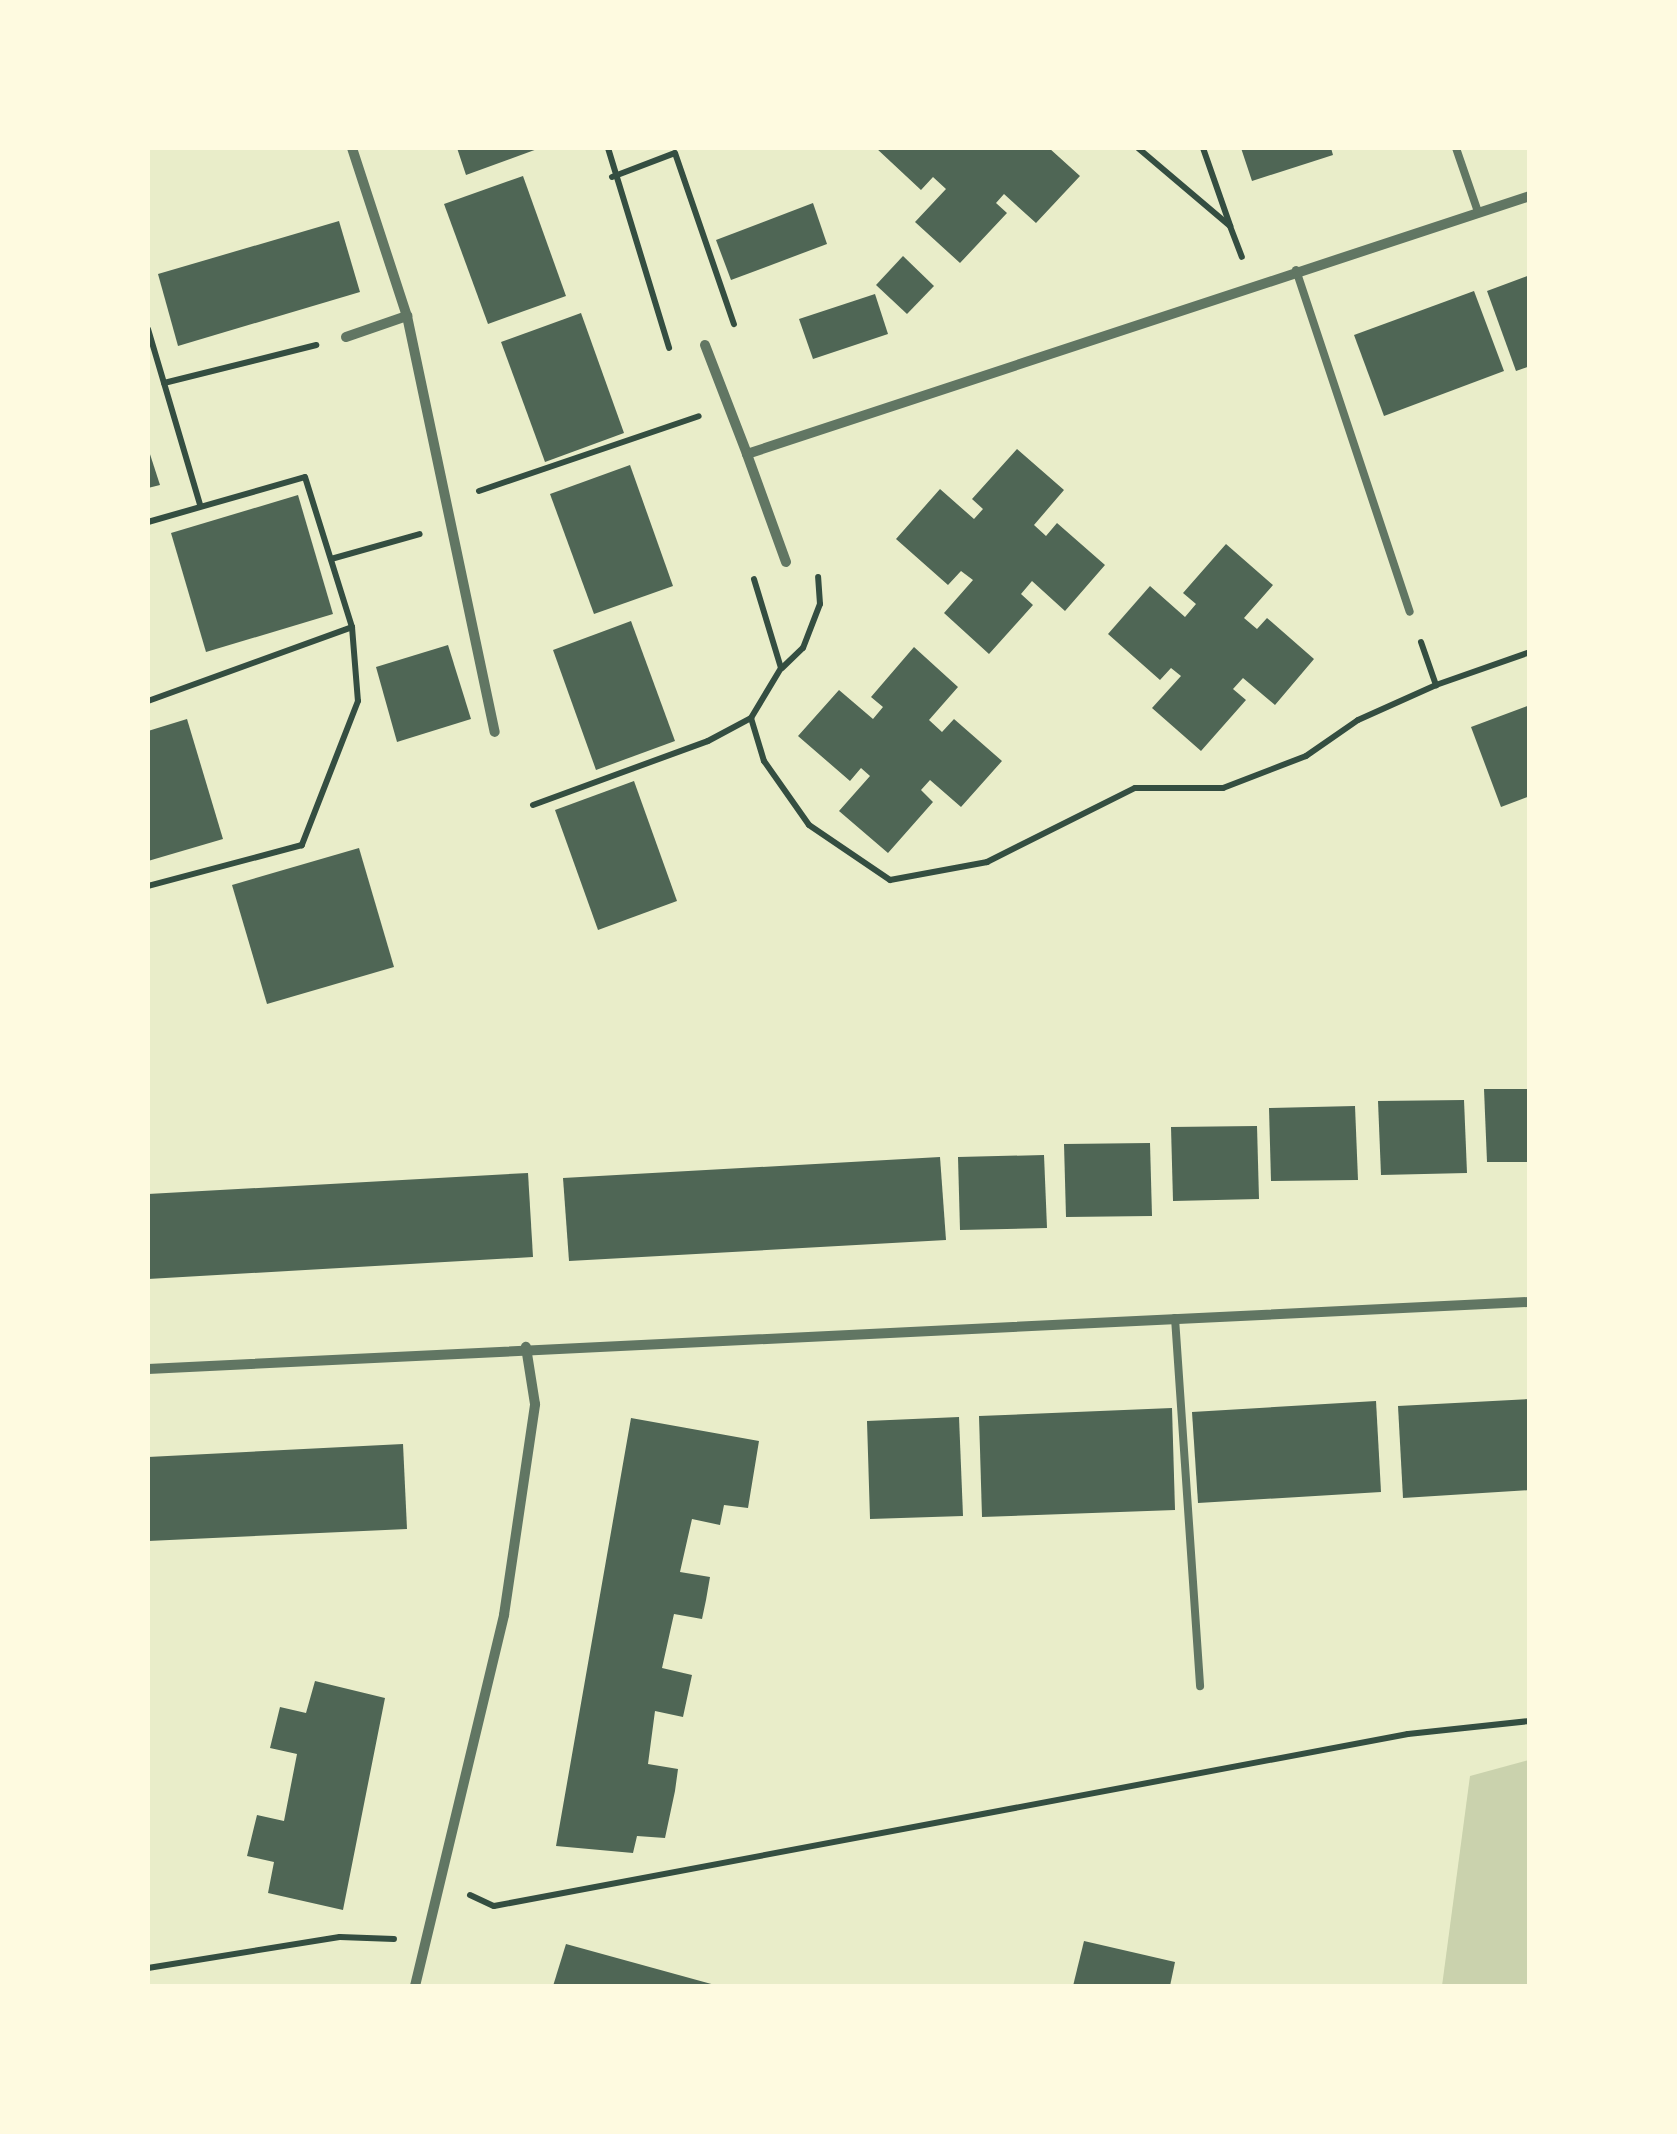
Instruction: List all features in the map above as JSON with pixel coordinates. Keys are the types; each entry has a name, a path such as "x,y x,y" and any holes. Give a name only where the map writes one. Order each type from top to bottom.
{"street":[{"path":"352,148 406,316 495,732"},
{"path":"748,454 1296,269 1530,196"},
{"path":"346,337 406,316"},
{"path":"705,344 786,562"},
{"path":"148,1369 526,1347 1530,1302"},
{"path":"415,1986 443,1884 504,1615 534,1404 526,1347"}],"lane":[{"path":"1456,148 1478,212"},
{"path":"1296,269 1410,612"},
{"path":"1175,1318 1200,1686"}],"path":[{"path":"608,148 612,177 673,358 737,332 676,153 612,177"},
{"path":"1138,148 1230,226"},
{"path":"1203,148 1252,284"},
{"path":"148,329 200,505"},
{"path":"164,383 346,337"},
{"path":"690,402 702,434"},
{"path":"448,502 728,404"},
{"path":"148,522 305,477 352,627 358,701 302,845 148,886"},
{"path":"331,560 450,525"},
{"path":"533,805 708,741 751,718 782,668 752,573"},
{"path":"1410,612 1436,685"},
{"path":"148,701 352,627"},
{"path":"751,718 764,761 809,825 890,880 987,862 1135,788 1222,788 1306,756 1358,720 1436,685 1530,652"},
{"path":"443,1884 494,1906 1408,1734 1530,1721"},
{"path":"148,1968 340,1937 428,1940"}],"green space":[{"path":"1529,1760 1529,1986 1442,1986 1470,1776"}],"building":[{"path":"457,148 540,148 466,175"},
{"path":"876,148 1049,148 1080,176 1036,223 1004,194 996,203 1007,213 960,263 915,222 946,189 933,177 921,190"},
{"path":"1241,148 1331,148 1333,155 1252,181"},
{"path":"523,176 566,296 488,324 444,204"},
{"path":"813,203 827,244 731,280 716,240"},
{"path":"339,221 360,292 178,346 158,274"},
{"path":"903,256 934,286 907,314 876,285"},
{"path":"1530,275 1530,366 1516,371 1487,291"},
{"path":"1474,291 1504,371 1384,416 1354,335"},
{"path":"875,294 888,334 813,359 799,319"},
{"path":"581,313 624,433 545,462 501,342"},
{"path":"148,448 160,485 148,488"},
{"path":"1017,449 1064,490 1034,525 1046,536 1057,523 1105,565 1065,611 1032,581 1021,594 1033,605 989,654 944,613 973,580 961,571 948,585 896,539 940,489 974,519 983,509 972,499"},
{"path":"630,465 673,586 594,614 550,494"},
{"path":"298,495 333,614 206,652 171,533"},
{"path":"1226,544 1273,585 1244,618 1257,629 1267,618 1314,659 1275,705 1243,678 1233,689 1246,700 1201,751 1152,708 1181,676 1171,668 1160,680 1108,634 1150,586 1185,617 1196,604 1183,593"},
{"path":"631,621 675,741 596,770 553,650"},
{"path":"448,645 471,719 397,742 376,667"},
{"path":"914,647 958,687 929,720 942,732 954,719 1002,761 961,807 930,780 921,790 933,802 888,853 839,811 870,776 861,768 850,781 798,736 839,690 873,719 883,707 871,697"},
{"path":"1530,705 1530,796 1501,807 1471,727"},
{"path":"187,719 223,839 148,861 148,731"},
{"path":"634,781 677,901 598,930 555,810"},
{"path":"359,848 394,967 267,1004 232,885"},
{"path":"1484,1089 1530,1089 1530,1162 1487,1162"},
{"path":"1464,1100 1467,1173 1381,1175 1378,1101"},
{"path":"1355,1106 1358,1180 1271,1181 1269,1108"},
{"path":"1257,1126 1259,1199 1173,1201 1171,1127"},
{"path":"1150,1143 1152,1216 1066,1217 1064,1144"},
{"path":"1044,1155 1047,1228 960,1230 958,1157"},
{"path":"940,1157 946,1240 569,1261 563,1178"},
{"path":"528,1173 533,1257 148,1279 148,1194"},
{"path":"1530,1399 1530,1490 1403,1498 1398,1406"},
{"path":"1376,1401 1381,1492 1198,1503 1192,1412"},
{"path":"1172,1408 1175,1510 982,1517 979,1416"},
{"path":"959,1417 963,1516 870,1519 867,1421"},
{"path":"631,1418 759,1441 748,1508 724,1505 720,1525 692,1519 680,1572 710,1577 706,1600 702,1619 674,1614 662,1668 692,1675 683,1717 655,1711 648,1764 678,1769 675,1791 665,1838 637,1836 633,1853 556,1846"},
{"path":"403,1444 407,1529 148,1541 148,1457"},
{"path":"315,1681 385,1698 343,1910 268,1893 274,1862 247,1856 257,1815 284,1821 297,1754 270,1748 280,1707 306,1713"},
{"path":"1084,1941 1175,1962 1170,1986 1073,1986"},
{"path":"566,1944 715,1985 715,1986 553,1986"}]}
